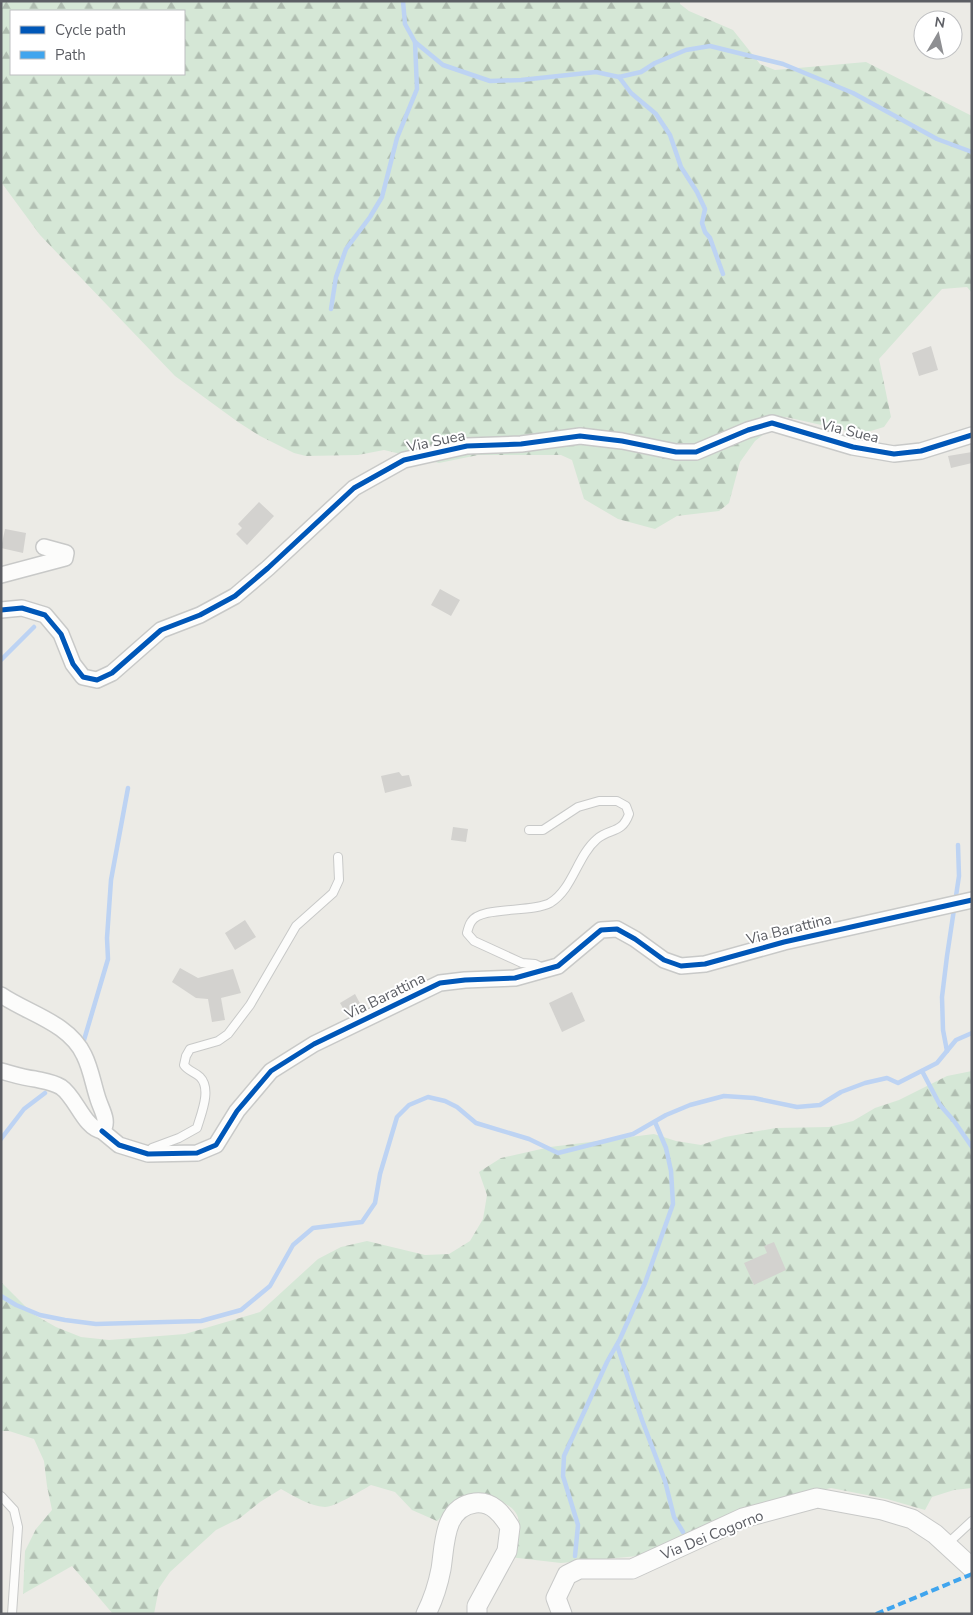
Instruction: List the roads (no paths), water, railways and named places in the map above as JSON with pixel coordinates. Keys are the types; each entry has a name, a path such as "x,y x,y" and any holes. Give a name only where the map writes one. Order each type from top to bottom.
{"street":[{"name":"Via Suea","path":"1,610 22,608 45,615 61,634 73,664 83,677 97,680 112,673 161,630 200,616 234,596 268,568 354,488 404,460 466,446 521,444 580,436 622,441 676,452 696,452 748,430 772,423 853,447 894,454 921,451 972,435"},
{"path":"1,575 66,558 66,553 58,549 44,547"},
{"name":"Via Barattina","path":"1,1070 45,1080 60,1086 68,1093 96,1130 102,1131 119,1145 148,1154 197,1153 216,1145 236,1111 271,1071 314,1044 440,983 515,978 558,966 601,930 617,929 635,939 664,960 680,966 705,964 784,942 972,900"},
{"path":"1,995 64,1030 78,1043 90,1068 106,1122 105,1128 102,1131"},
{"name":"Via Dei Cogorno","path":"562,1614 556,1598 567,1575 579,1569 632,1569 743,1518 817,1498 882,1510 912,1519 935,1534 972,1568"},
{"path":"426,1614 432,1602 441,1569 444,1537 453,1515 468,1504 483,1502 499,1511 510,1527 507,1550 478,1606 478,1614"}],"lane":[{"path":"529,830 543,830 578,807 599,801 617,801 626,806 629,814 626,822 620,829 598,838 582,856 563,892 551,902 538,908 481,914 471,921 467,933 474,941 522,963 535,964 546,970"},
{"path":"148,1154 152,1148 179,1138 197,1128 204,1100 205,1083 199,1076 187,1070 184,1065 186,1056 190,1049 218,1041 228,1034 250,1005 296,926 333,893 339,880 338,857"},
{"path":"1,1496 14,1510 18,1527 12,1614"},
{"path":"946,1544 972,1521"}],"waterway":[{"path":"403,1 405,24 415,42 443,65 490,81 521,80 596,72 619,77 641,72 655,63 686,50 710,46 783,64 853,93 937,139 972,152"},
{"path":"331,309 336,277 346,249 370,217 382,197 397,138 417,89 415,42"},
{"path":"619,77 631,93 656,114 670,135 681,167 705,209 702,223 705,232 710,238 723,274"},
{"path":"1,660 34,627"},
{"path":"84,1040 108,959 107,938 111,880 128,788"},
{"path":"947,1051 943,1030 942,997 959,876 958,845"},
{"path":"1,1296 16,1305 40,1315 96,1324 201,1321 241,1310 270,1286 293,1245 313,1228 362,1222 375,1203 380,1174 397,1117 409,1105 428,1097 445,1101 457,1107 476,1123 529,1139 558,1153 633,1134 666,1115 690,1105 724,1096 754,1098 797,1107 820,1105 841,1092 865,1083 887,1078 898,1083 937,1063 956,1040 972,1033"},
{"path":"922,1071 940,1105 972,1147"},
{"path":"1,1139 24,1109 45,1093"},
{"path":"575,1556 578,1525 563,1476 564,1456 645,1283 673,1204 671,1171 666,1148 655,1122"},
{"path":"617,1345 665,1481 674,1517 683,1532"}]}
